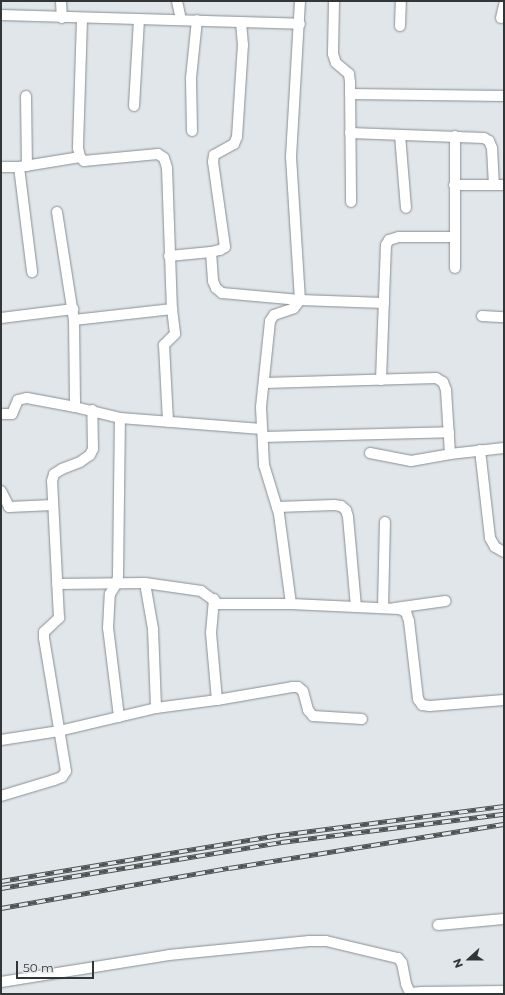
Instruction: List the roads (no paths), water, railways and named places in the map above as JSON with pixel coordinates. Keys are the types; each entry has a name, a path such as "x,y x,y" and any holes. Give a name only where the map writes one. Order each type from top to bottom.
{"street":[{"path":"61,1 62,18"},
{"path":"177,1 181,20"},
{"path":"291,604 278,507 264,465 261,407 270,321 274,315 294,308 300,300 291,157 300,24 300,1"},
{"path":"334,1 334,54 336,63 349,74 351,202"},
{"path":"400,26 401,1"},
{"path":"501,18 504,4"},
{"path":"1,15 82,19 197,20 300,24"},
{"path":"82,19 78,148 80,157 84,161 158,154 164,158 167,168 169,256 175,334 164,345 168,422"},
{"path":"134,106 139,19"},
{"path":"192,131 191,78 197,20"},
{"path":"169,256 212,252 225,247 213,162 214,155 234,144 237,137 243,45 241,22"},
{"path":"350,94 504,96"},
{"path":"26,96 23,166 32,272"},
{"path":"350,133 455,136 484,138 489,141 492,148 499,185 454,185"},
{"path":"400,134 406,208"},
{"path":"455,136 455,268"},
{"path":"1,167 23,166 80,157"},
{"path":"57,212 74,320 75,406"},
{"path":"382,380 386,245 389,240 399,237 454,237"},
{"path":"212,252 213,281 216,288 222,293 300,300 384,303"},
{"path":"74,320 172,309"},
{"path":"1,318 73,310"},
{"path":"482,316 504,316"},
{"path":"264,383 436,378 443,382 446,390 450,454"},
{"path":"1,414 12,414 18,400 21,398 75,406 120,418 262,433 449,432"},
{"path":"1,796 62,777 66,771 44,638 44,632 59,618 52,481 54,474 86,459 93,449 92,410"},
{"path":"119,717 108,628 110,594 117,584 118,576 120,418"},
{"path":"370,453 411,461 450,454 504,448"},
{"path":"480,450 490,538 495,547 504,552"},
{"path":"1,491 9,507 53,505"},
{"path":"278,507 334,505 341,506 346,510 348,517 356,607"},
{"path":"385,522 387,608"},
{"path":"57,584 145,583 202,591 218,604 291,604 399,609 406,612 409,621 418,699 422,705 430,706 504,700"},
{"path":"145,583 153,629 156,708"},
{"path":"214,600 211,633 217,700"},
{"path":"387,608 446,601"},
{"path":"1,740 59,731 156,708 298,687 303,691 308,710 313,716 362,719"},
{"path":"438,925 504,920"},
{"path":"1,982 169,955 309,941 326,941 398,958 402,963 406,984 410,993 504,991"}],"railway":[{"path":"1,881 280,835 504,806"},
{"path":"1,888 281,842 504,814"},
{"path":"1,908 229,868 504,824"}]}
